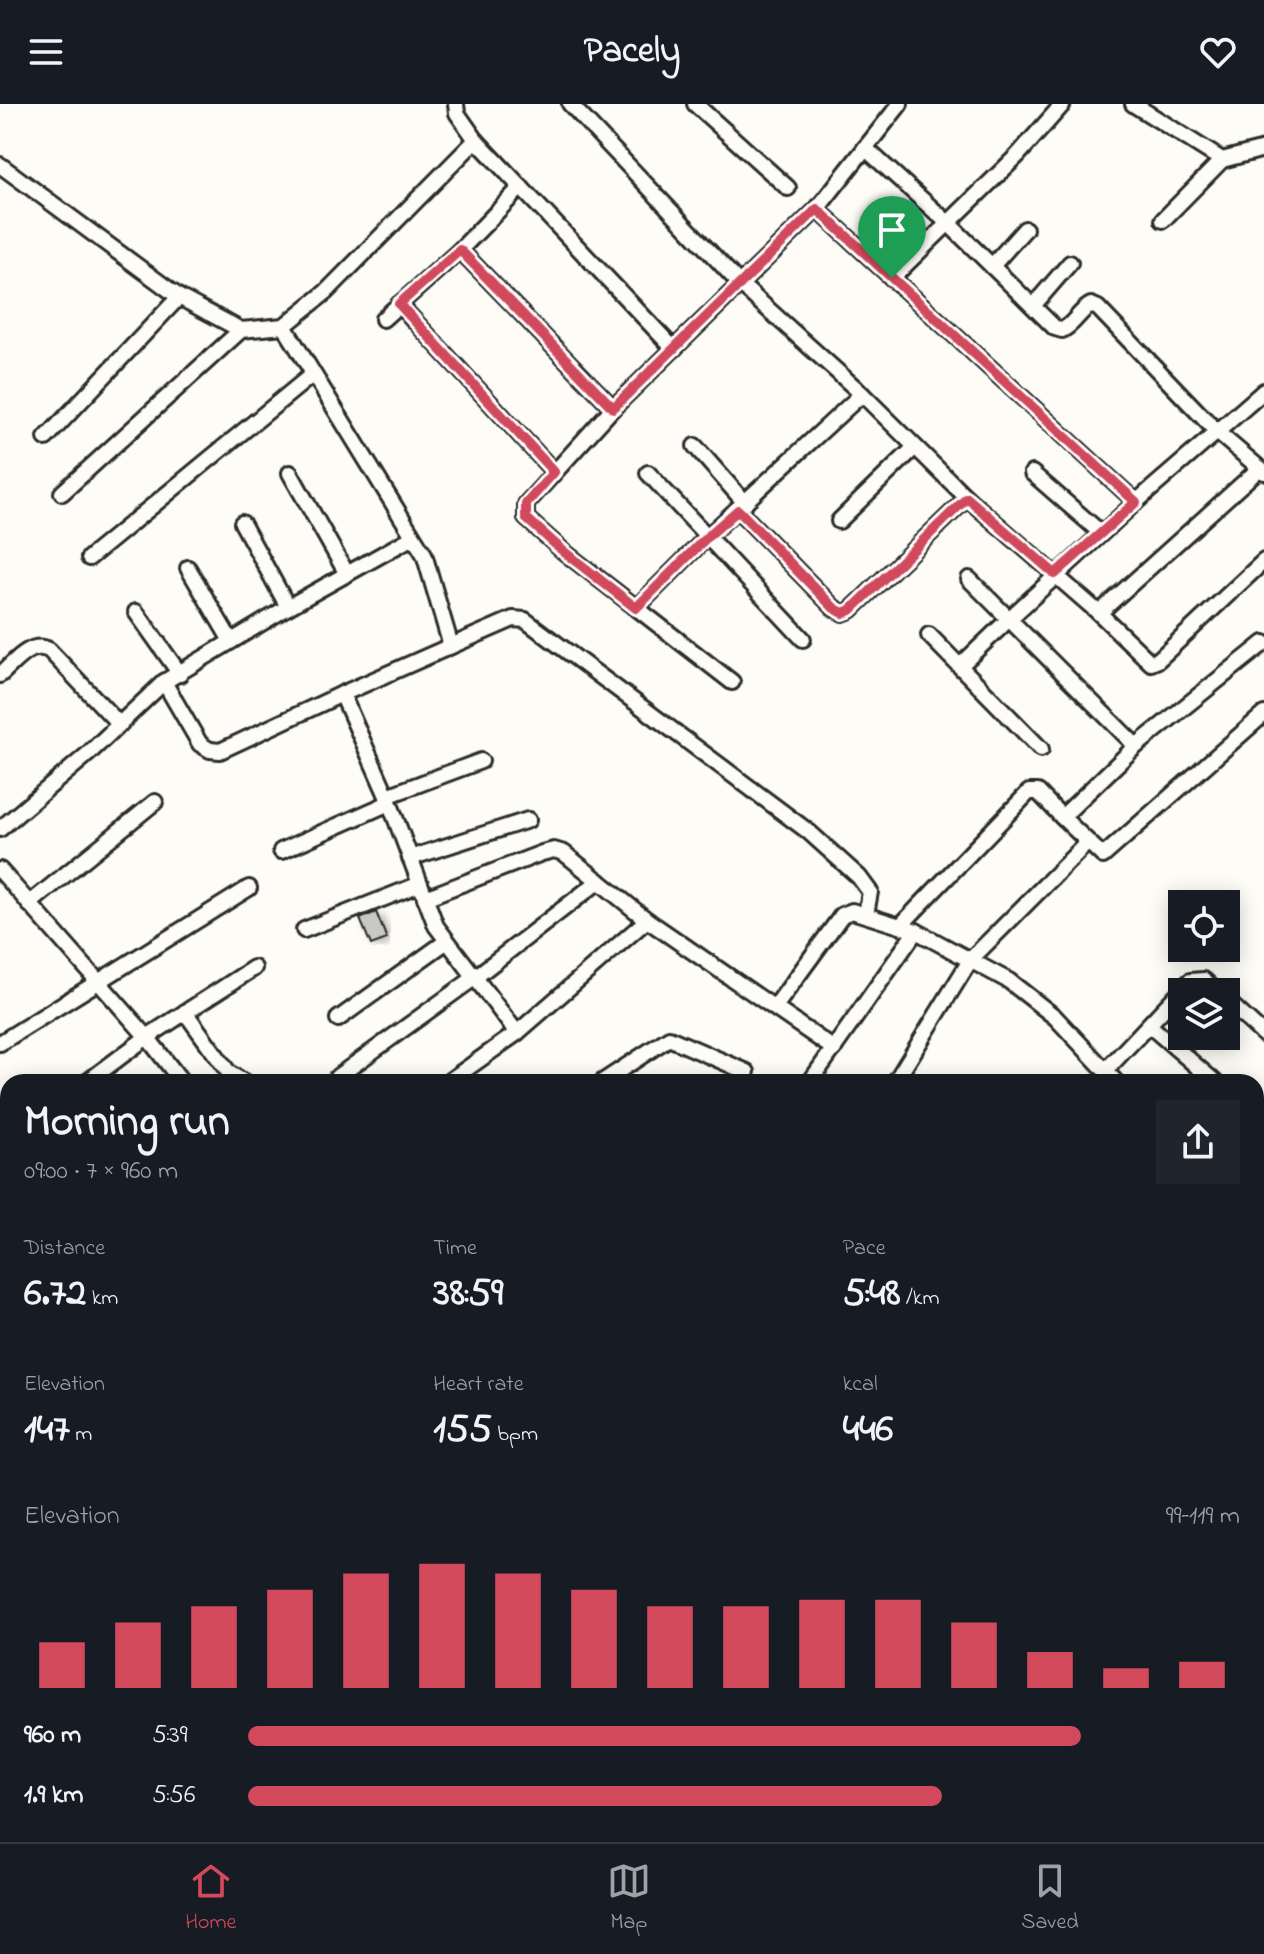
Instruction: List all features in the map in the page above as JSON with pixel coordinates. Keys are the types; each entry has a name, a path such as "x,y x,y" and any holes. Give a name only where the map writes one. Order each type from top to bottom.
{"street":[{"path":"456,104 457,113 476,140 674,349"},
{"path":"570,104 740,284 862,394 967,498 1099,613 1151,663 1158,660 1264,561"},
{"path":"695,104 788,188"},
{"path":"732,682 563,551 526,518 526,504 613,408 817,209 900,104"},
{"path":"892,278 949,224 1063,104"},
{"path":"1133,104 1222,160"},
{"path":"0,165 179,297 241,330 284,326 326,292 476,140"},
{"path":"865,148 949,224 1055,328 1062,330 1070,327 1091,305 1098,308 1217,432 1262,470 1099,613"},
{"path":"1163,220 1222,160 1264,149"},
{"path":"383,319 460,250 521,187"},
{"path":"817,209 1136,502"},
{"path":"992,266 1025,229"},
{"path":"460,250 613,408"},
{"path":"1033,306 1070,263"},
{"path":"46,438 179,297"},
{"path":"399,304 554,472"},
{"path":"284,326 424,554 451,646"},
{"path":"62,493 241,330"},
{"path":"89,558 313,374"},
{"path":"960,666 1055,574 1264,391"},
{"path":"636,608 707,537 862,394"},
{"path":"695,446 742,506 834,608 843,613 851,610 967,498"},
{"path":"839,521 915,447"},
{"path":"290,473 347,574"},
{"path":"648,473 803,639"},
{"path":"1032,473 1101,533"},
{"path":"242,523 288,607"},
{"path":"0,829 120,725 164,682 288,607 413,537"},
{"path":"188,568 231,641"},
{"path":"969,579 1136,746"},
{"path":"136,612 180,674"},
{"path":"164,682 200,744 220,751 513,619 525,620 809,832 859,877 870,892 866,914"},
{"path":"929,635 1041,749"},
{"path":"1062,817 1136,746 1264,643"},
{"path":"0,675 32,647 41,646 49,650 120,725"},
{"path":"342,694 388,800 436,926 517,1033"},
{"path":"901,925 1029,792 1038,792 1103,856 1264,714"},
{"path":"281,851 388,800 481,761"},
{"path":"29,904 155,802"},
{"path":"410,858 528,820"},
{"path":"900,1074 971,959 1088,842"},
{"path":"304,930 554,850 564,853 647,920 834,1049"},
{"path":"0,870 176,1074"},
{"path":"341,1074 474,978 599,881"},
{"path":"0,1043 249,888"},
{"path":"775,1007 842,915 852,911 916,931 1009,981 1055,1017 1109,1074"},
{"path":"459,1074 517,1033 647,920"},
{"path":"816,1074 916,931"},
{"path":"338,1019 447,941"},
{"path":"98,1074 147,1037 254,968"},
{"path":"1112,1074 1168,1005"},
{"path":"185,1012 231,1074"},
{"path":"1240,1013 1264,1035"},
{"path":"1149,1025 1206,1074"},
{"path":"614,1074 669,1038 747,1072 746,1074"}],"building":[{"path":"376,912 387,939 371,945 360,919"}],"route":[{"path":"817,209 892,278 1136,502 1055,574 967,498 851,610 843,613 834,608 738,510 636,608 526,518 526,504 554,472 399,304 460,250 613,408 817,209"}]}
